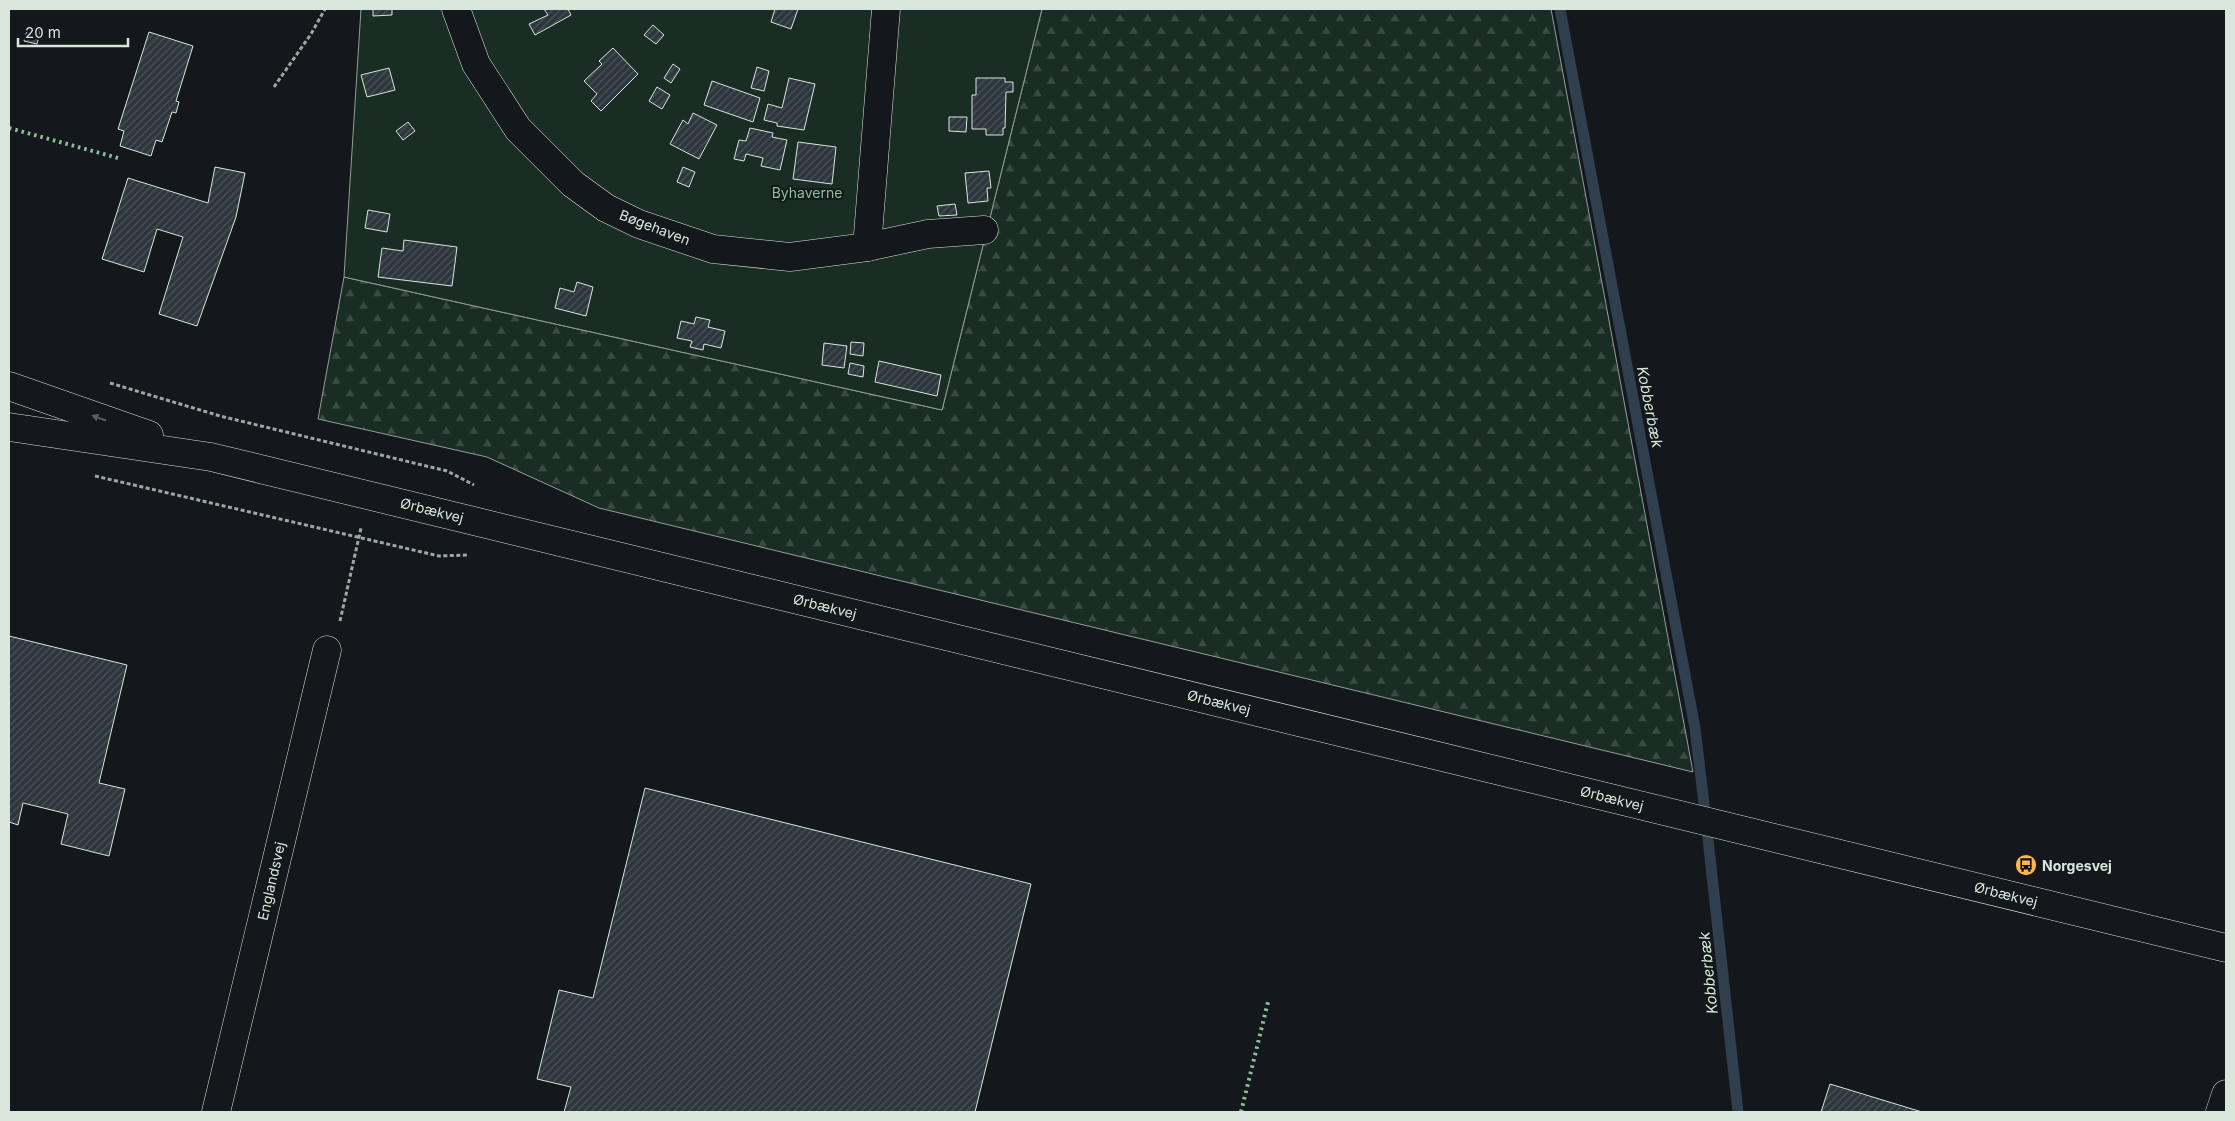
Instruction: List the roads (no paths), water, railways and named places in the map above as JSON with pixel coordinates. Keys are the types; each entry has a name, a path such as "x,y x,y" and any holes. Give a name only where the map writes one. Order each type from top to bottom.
{"street":[{"name":"Bøgehaven","path":"456,9 476,64 518,130 573,184 606,208 639,224 713,249 790,257 867,247 928,234 984,230"},
{"path":"867,247 886,9"},
{"name":"Ørbækvej","path":"9,386 212,457"},
{"name":"Ørbækvej","path":"9,427 212,457 2226,948"},
{"name":"Englandsvej","path":"216,1112 327,650"},
{"path":"2220,1112 2226,1094"}],"waterway":[{"name":"Kobberbæk","path":"1560,9 1695,728 1705,812"},
{"name":"Kobberbæk","path":"1707,830 1738,1112"}],"place":[{"name":"Norgesvej","path":"2026,865"}],"park label":[{"name":"Byhaverne","path":"807,192"}]}
